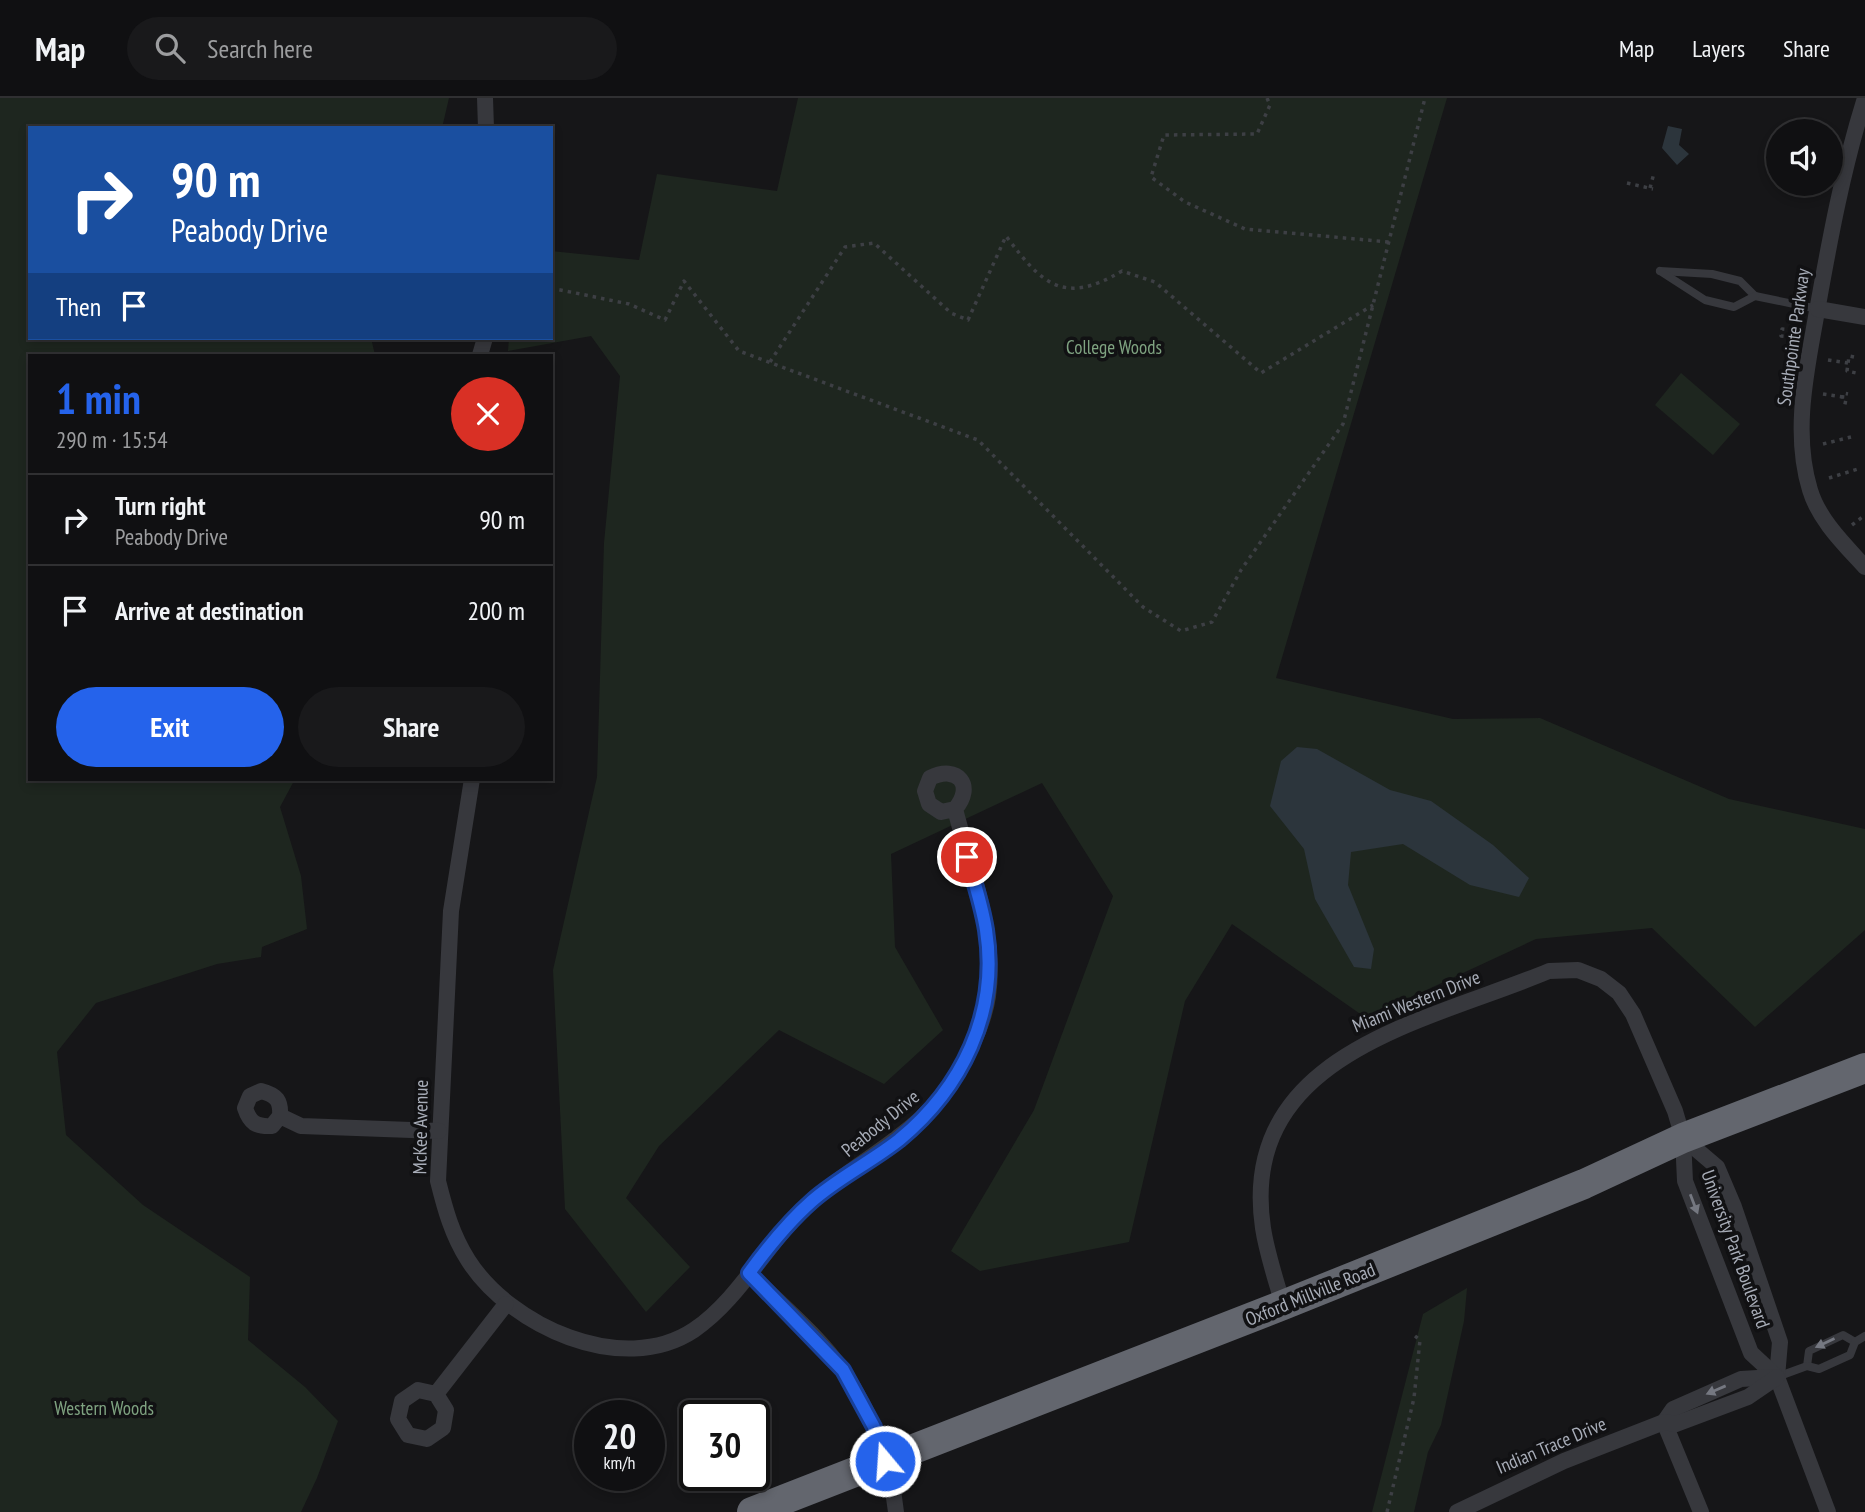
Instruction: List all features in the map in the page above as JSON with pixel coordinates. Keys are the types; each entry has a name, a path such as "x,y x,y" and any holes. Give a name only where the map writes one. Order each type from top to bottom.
{"highway":[{"name":"Oxford Millville Road","path":"752,1512 1283,1305 1584,1184 1683,1138 1865,1068"}],"street":[{"path":"485,98 486,126"},
{"name":"Southpointe Parkway","path":"1865,98 1844,166 1803,391 1802,447 1810,491 1832,531 1865,567"},
{"path":"1818,309 1865,317"},
{"name":"McKee Avenue","path":"472,781 451,911 438,1181 447,1221 468,1261 506,1304 551,1331 601,1346 650,1347 692,1331 725,1303 749,1273"},
{"name":"Peabody Drive","path":"749,1273 779,1233 813,1200 898,1140 935,1107 958,1074 978,1032 988,996 986,929 955,809"},
{"name":"Miami Western Drive","path":"1283,1305 1263,1227 1262,1184 1269,1144 1284,1111 1318,1074 1357,1046 1549,971 1578,970 1601,979 1619,993 1633,1014 1675,1111 1683,1138"},
{"path":"280,1116 301,1126 439,1131"},
{"name":"University Park Boulevard","path":"1683,1138 1685,1181 1751,1353 1777,1377"},
{"name":"University Park Boulevard","path":"1683,1138 1717,1167 1734,1207 1780,1342 1777,1377 1828,1512"},
{"path":"749,1273 843,1370 874,1427 885,1461 896,1512"},
{"path":"436,1394 506,1304"},
{"name":"Indian Trace Drive","path":"1457,1512 1564,1461 1664,1422 1673,1409 1741,1379 1777,1377"},
{"path":"1664,1422 1701,1512"}],"lane":[{"path":"1755,296 1734,307 1705,300 1660,271 1712,274 1740,281 1755,296 1818,309"},
{"path":"1696,292 1701,275"},
{"path":"1807,1366 1809,1351 1843,1335 1855,1342"},
{"path":"1777,1377 1807,1366 1819,1369 1850,1355 1855,1342 1865,1336"}],"path":[{"path":"1267,98 1270,105 1257,134 1164,135 1151,177 1185,202 1245,229 1388,243"},
{"path":"553,288 629,304 665,320 684,281 739,351 978,440 1143,607 1181,631 1212,622 1241,570 1343,424 1425,98"},
{"path":"1627,183 1652,189 1654,173"},
{"path":"770,363 845,247 874,243 951,313 968,320 1006,236 1028,266 1053,286 1095,287 1122,271 1155,282 1261,373 1373,304"},
{"path":"1792,337 1781,336 1782,329 1793,330"},
{"path":"1854,357 1849,356 1847,371 1856,373"},
{"path":"1828,360 1848,363"},
{"path":"1847,403 1842,402 1843,393 1848,394"},
{"path":"1823,394 1843,397"},
{"path":"1823,444 1852,437"},
{"path":"1829,478 1858,469"},
{"path":"1852,524 1865,515"},
{"path":"1387,1512 1414,1398 1420,1352 1420,1340 1415,1336"}],"green space":[{"name":"Western Woods","path":"0,98 449,98 442,126 28,126 28,340 371,340 375,354 28,354 28,781 294,781 280,807 301,876 307,929 262,947 261,957 217,964 96,1003 57,1052 66,1135 143,1205 250,1277 248,1340 305,1387 338,1421 301,1512 0,1512"},
{"name":"College Woods","path":"798,98 1447,98 1276,678 1453,719 1540,718 1729,799 1865,829 1865,930 1755,1027 1652,928 1536,939 1366,1018 1232,924 1185,1001 1129,1242 980,1271 951,1251 1034,1110 1113,896 1042,783 891,854 895,947 943,1030 884,1084 779,1030 659,1146 626,1198 690,1267 646,1312 565,1209 553,970 597,777 604,543 620,376 591,336 508,351 509,340 553,340 553,251 639,260 657,174 777,191"},
{"path":"1681,373 1740,424 1713,455 1655,405"},
{"path":"1467,1288 1464,1321 1441,1425 1428,1452 1414,1512 1372,1512 1423,1314"}],"shaded area":[{"path":"1668,126 1682,129 1679,145 1689,154 1677,165 1662,148"},
{"path":"1297,747 1317,749 1390,790 1431,801 1493,845 1529,878 1519,897 1470,885 1403,844 1351,852 1348,885 1374,949 1371,969 1354,967 1315,899 1304,849 1270,806 1281,761"}],"route":[{"path":"885,1461 874,1427 843,1370 749,1273 779,1233 813,1200 898,1140 935,1107 958,1074 978,1032 988,996 986,929 967,857"}]}
